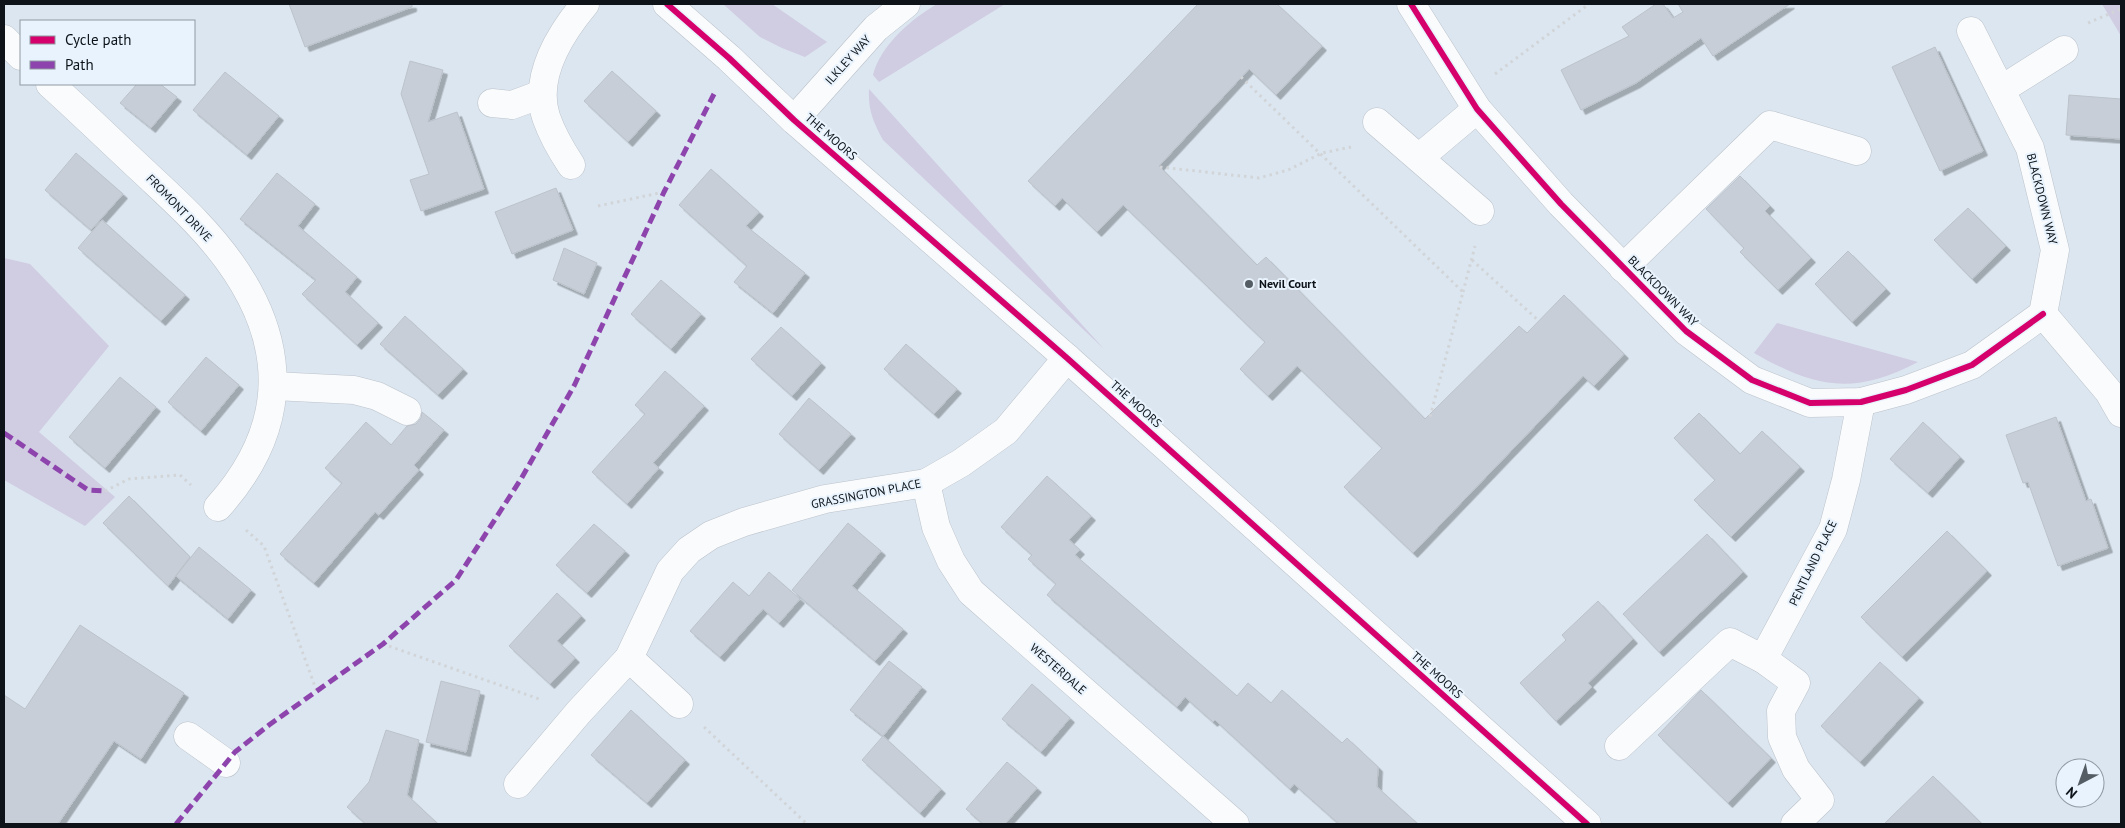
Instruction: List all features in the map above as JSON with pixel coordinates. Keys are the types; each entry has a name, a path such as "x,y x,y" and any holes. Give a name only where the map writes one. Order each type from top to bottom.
{"street":[{"path":"571,165 558,145 546,116 542,94 550,55 571,21 585,4"},
{"name":"THE MOORS","path":"667,4 729,58 794,120 1067,358 1587,824"},
{"name":"ILKLEY WAY","path":"794,120 876,28 906,4"},
{"name":"BLACKDOWN WAY","path":"1411,4 1473,101 1561,204 1623,268 1686,331 1752,380 1810,403 1861,402 1906,390 1972,365 2043,314 2055,250 2030,148 1971,30"},
{"path":"4,39 20,55"},
{"path":"2002,89 2064,50"},
{"name":"FROMONT DRIVE","path":"51,85 176,202 216,246 250,295 262,322 272,355 274,386 267,426 238,486 218,507"},
{"path":"492,103 512,105 542,94"},
{"path":"1420,158 1473,101"},
{"path":"1377,122 1480,211"},
{"path":"1623,268 1770,125 1857,151"},
{"path":"2043,314 2109,392 2121,412"},
{"name":"GRASSINGTON PLACE","path":"518,784 578,713 629,658 670,572 689,550 711,535 744,522 825,499 926,483 961,463 1006,431 1067,358"},
{"path":"274,386 354,390 377,396 407,412"},
{"name":"PENTLAND PLACE","path":"1763,660 1805,585 1833,529 1846,480 1861,402"},
{"name":"WESTERDALE","path":"926,483 936,527 951,561 971,592 1235,824"},
{"path":"1619,746 1730,642 1763,660 1796,683 1781,710 1782,737 1796,769 1820,800 1795,824"},
{"path":"629,658 679,704"},
{"path":"188,736 226,763"}],"path":[{"path":"1473,101 1589,4"},
{"path":"1241,77 1322,153 1463,292"},
{"path":"1160,167 1259,178 1288,170 1322,153 1352,147"},
{"path":"598,206 664,192"},
{"path":"1430,417 1472,260 1480,211"},
{"path":"1472,260 1539,321"},
{"path":"105,491 128,479 180,476 264,546 317,692"},
{"path":"383,644 578,713"},
{"path":"679,704 807,824"}],"shaded area":[{"path":"723,4 772,4 827,42 805,57 760,37"},
{"path":"937,4 1005,4 879,82 873,75 882,54 889,44 907,25"},
{"path":"2102,4 2121,4 2121,36"},
{"path":"869,89 1104,349 883,140 872,116 869,103"},
{"path":"4,258 30,264 109,346 39,432 115,497 85,526 4,480"},
{"path":"1777,323 1918,362 1874,380 1835,383 1816,380 1796,374 1754,353"}],"building":[{"path":"289,4 412,4 412,7 305,47"},
{"name":"Nevil Court","path":"1198,4 1277,4 1322,46 1276,95 1249,69 1159,166 1257,265 1266,257 1425,419 1519,326 1527,333 1564,295 1624,354 1594,386 1583,376 1413,553 1344,487 1382,448 1297,366 1268,396 1240,369 1265,342 1123,205 1097,232 1062,198 1055,206 1028,181"},
{"path":"1656,4 1663,4 1673,18 1683,12 1678,4 1790,4 1713,56 1701,38 1636,83 1581,110 1561,70 1629,36 1622,27"},
{"path":"1935,47 1983,151 1940,171 1892,67"},
{"path":"410,61 443,70 428,122 457,112 484,189 421,211 410,180 429,174 401,94"},
{"path":"612,71 656,111 628,142 584,101"},
{"path":"225,72 279,116 247,155 193,110"},
{"path":"136,85 161,85 177,97 151,128 120,103"},
{"path":"2069,95 2121,99 2121,139 2066,135"},
{"path":"76,153 123,194 91,230 45,190"},
{"path":"711,169 759,212 746,226 805,273 773,313 734,282 747,266 679,205"},
{"path":"277,173 315,204 298,226 357,277 345,292 378,323 357,345 302,294 316,280 240,219"},
{"path":"1740,176 1770,206 1765,211 1811,258 1778,290 1740,252 1744,248 1706,209"},
{"path":"556,188 573,230 512,254 495,212"},
{"path":"1968,208 2006,246 1972,279 1934,240"},
{"path":"102,220 185,295 161,321 78,248"},
{"path":"564,248 597,263 584,294 553,280"},
{"path":"1848,251 1886,289 1852,322 1815,284"},
{"path":"661,280 701,314 671,349 631,314"},
{"path":"405,316 463,369 438,395 380,344"},
{"path":"781,327 821,363 792,396 751,359"},
{"path":"906,344 957,389 934,414 884,369"},
{"path":"206,357 239,385 201,431 168,402"},
{"path":"665,371 704,406 653,463 659,468 627,504 592,472 645,414 635,405"},
{"path":"120,377 156,407 105,468 69,437"},
{"path":"809,398 851,434 819,470 779,434"},
{"path":"422,412 444,430 414,465 419,470 379,515 375,512 314,583 280,554 342,483 325,468 366,422 391,445 407,426 416,424 421,418"},
{"path":"1699,413 1740,454 1762,431 1800,467 1731,537 1694,500 1715,480 1674,438"},
{"path":"2056,417 2086,501 2091,499 2108,548 2058,566 2028,482 2023,483 2006,435"},
{"path":"1923,422 1960,457 1928,493 1890,459"},
{"path":"1047,476 1091,516 1069,540 1080,550 1075,555 1237,696 1248,683 1271,703 1282,690 1342,743 1347,738 1378,767 1377,787 1418,824 1339,824 1294,784 1290,789 1215,720 1213,722 1185,697 1177,707 1047,595 1056,584 1028,559 1032,555 1001,527"},
{"path":"129,496 190,557 168,586 103,523"},
{"path":"848,523 881,551 852,586 903,629 875,661 792,590"},
{"path":"594,524 625,551 587,593 556,565"},
{"path":"1947,531 1987,571 1902,657 1861,617"},
{"path":"1707,534 1743,572 1659,652 1623,614"},
{"path":"199,547 251,590 228,619 176,576"},
{"path":"769,572 800,599 779,623 763,609 720,657 690,631 733,582 749,596"},
{"path":"557,593 581,616 557,641 575,658 550,684 509,646"},
{"path":"1598,601 1633,639 1588,683 1592,687 1556,721 1520,683 1566,640 1562,635"},
{"path":"80,625 184,693 141,759 114,741 58,824 4,824 4,695 25,709"},
{"path":"889,661 922,687 883,736 850,710"},
{"path":"1880,662 1919,698 1860,762 1821,726"},
{"path":"441,681 480,691 466,752 426,742"},
{"path":"1032,684 1070,718 1041,752 1002,719"},
{"path":"1701,690 1771,758 1728,803 1658,735"},
{"path":"631,710 685,760 647,803 591,755"},
{"path":"386,730 419,740 407,795 438,824 366,824 347,807 369,782"},
{"path":"883,736 941,789 920,813 862,760"},
{"path":"1007,762 1037,788 1005,824 983,824 966,809"},
{"path":"1933,776 1982,824 1884,824"}],"marked path":[{"path":"176,824 235,752 269,725 383,644 456,580 521,479 574,386 664,192 714,94"},
{"path":"4,433 88,490 105,491"}],"cycle path":[{"path":"667,4 729,58 794,120 1067,358 1587,824"},
{"path":"1411,4 1477,109 1561,204 1686,331 1752,380 1810,403 1861,402 1906,390 1972,365 2043,314"}],"place":[{"name":"Nevil Court","path":"1249,284"}]}
